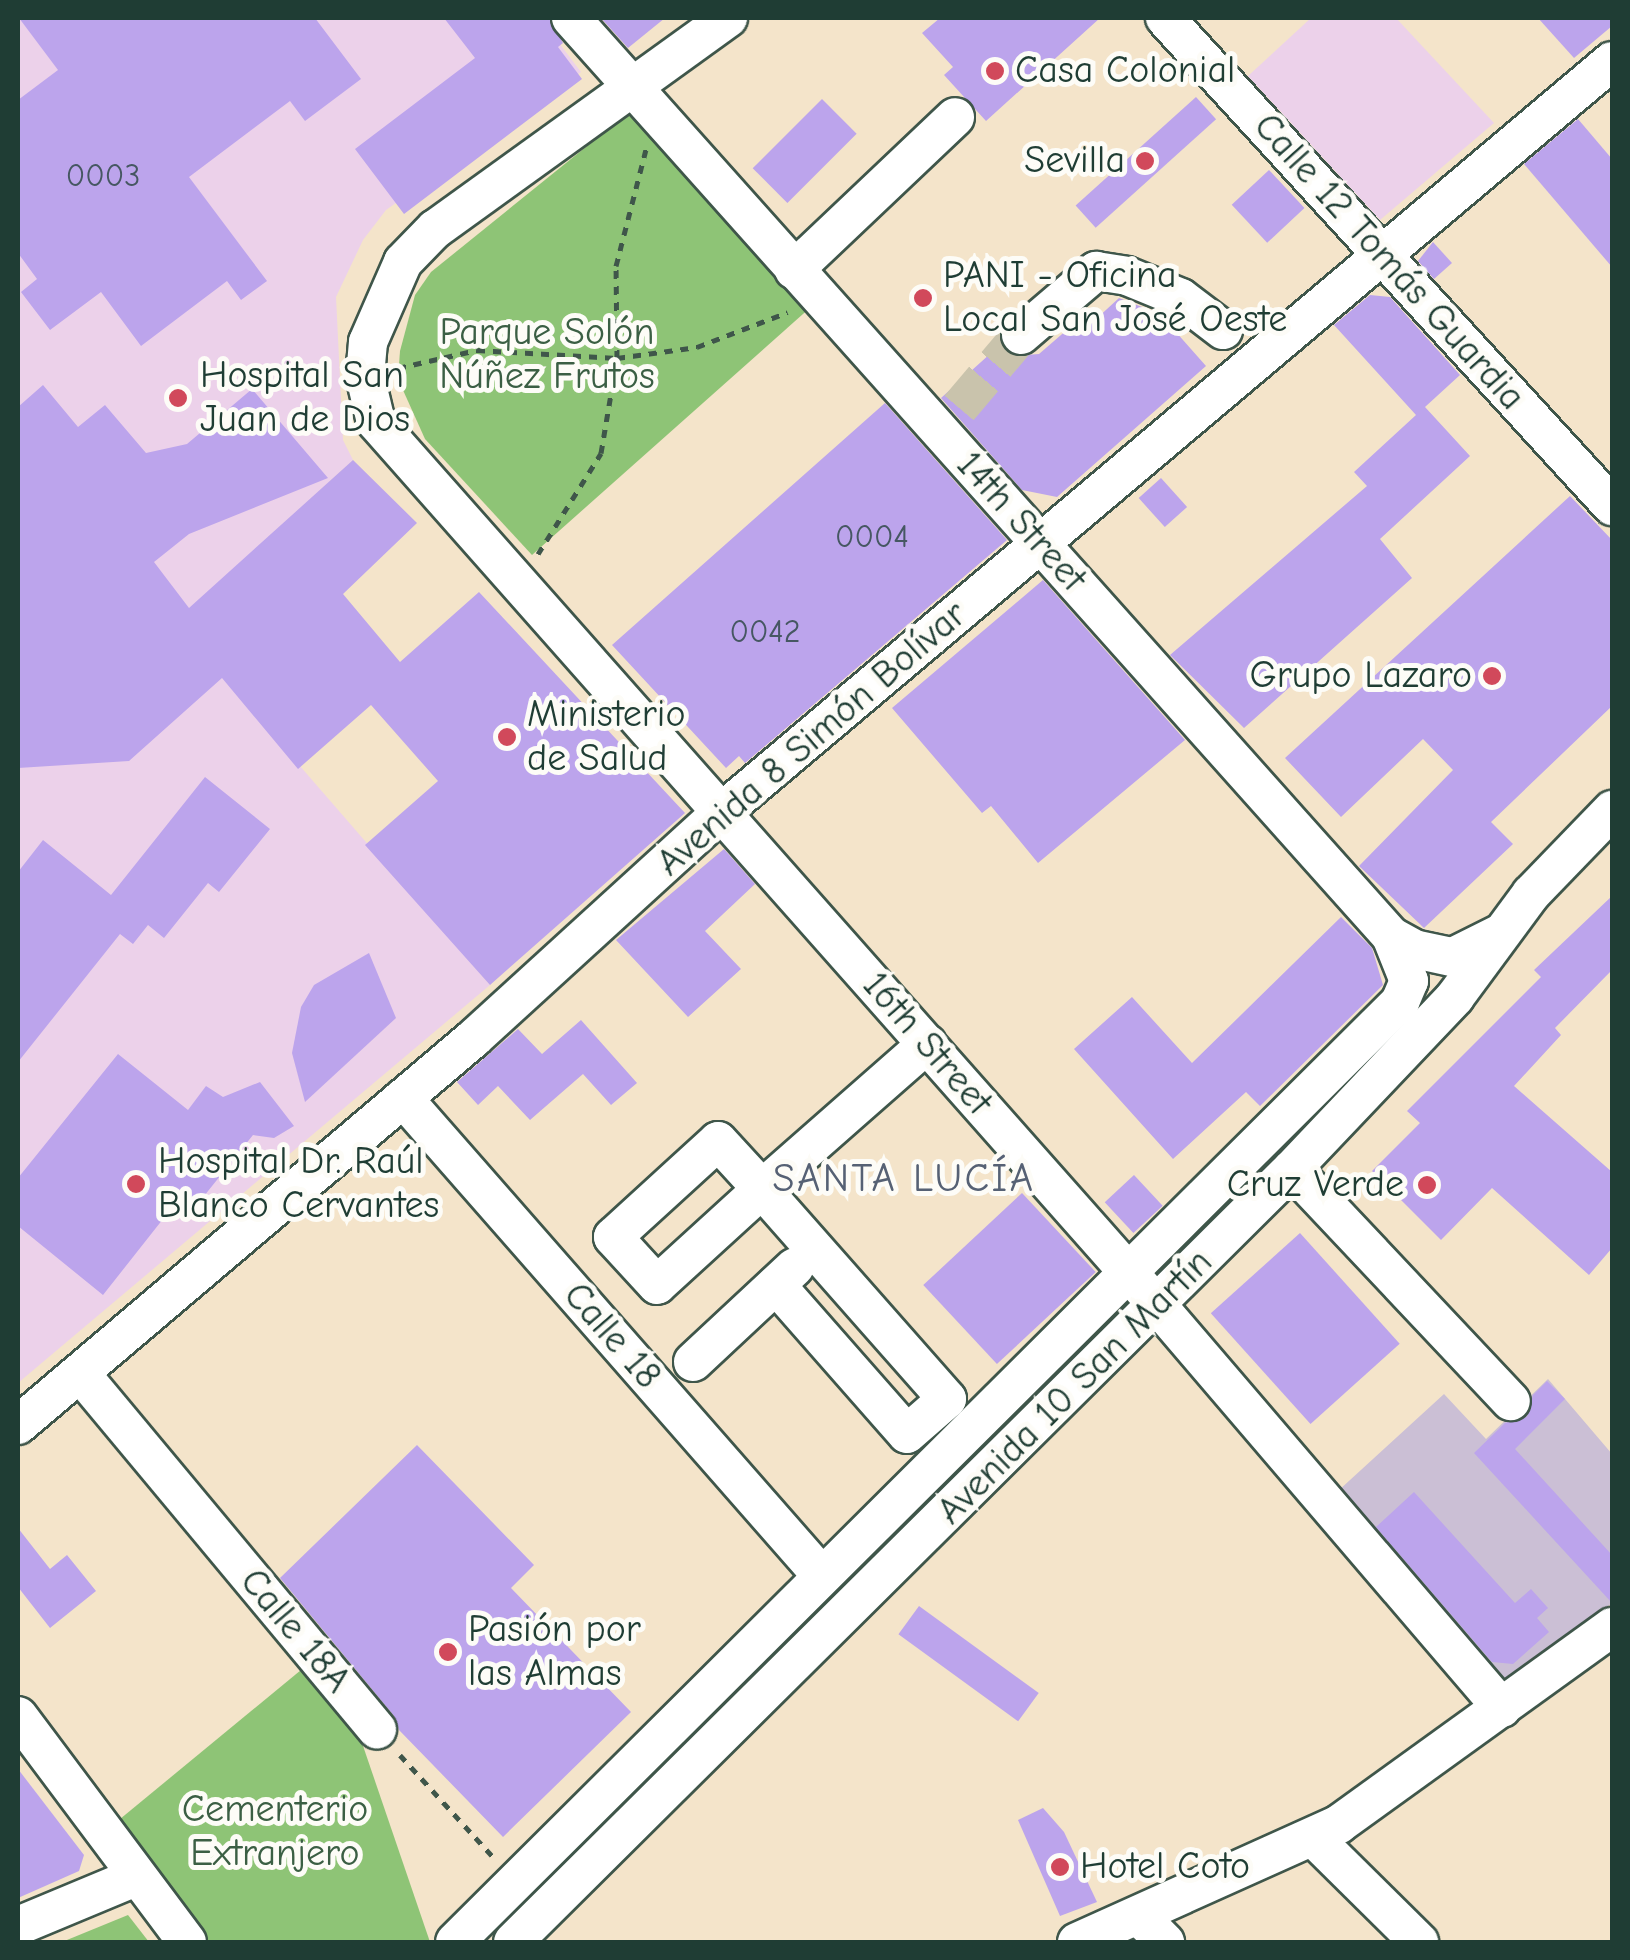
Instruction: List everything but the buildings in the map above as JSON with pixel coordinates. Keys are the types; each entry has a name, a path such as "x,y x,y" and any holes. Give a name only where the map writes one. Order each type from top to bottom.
{"street":[{"name":"14th Street","path":"570,18 805,282 949,419 1041,544 1391,936 1414,949 1453,957 1501,933"},
{"path":"365,376 378,307 403,262 434,228 728,18"},
{"name":"Calle 12 Tomás Guardia","path":"1165,18 1612,506"},
{"name":"Avenida 8 Simón Bolívar","path":"18,1425 403,1098 722,811 1386,256 1612,60"},
{"path":"805,282 955,118"},
{"path":"1022,335 1096,272 1127,276 1181,298 1223,330"},
{"name":"16th Street","path":"365,376 376,422 1158,1306 1502,1708"},
{"name":"Avenida 10 San Martín","path":"513,1942 1158,1306 1292,1168 1455,998 1501,933 1612,810"},
{"name":"Avenida 10 San Martín","path":"455,1942 821,1575 1130,1276 1400,1002 1410,981 1391,936"},
{"path":"776,1285 907,1434 947,1399 762,1189 927,1044"},
{"name":"Calle 18","path":"403,1098 821,1575"},
{"path":"1292,1168 1511,1401"},
{"path":"693,1362 815,1248"},
{"name":"Calle 18A","path":"80,1373 378,1730"},
{"path":"1076,1942 1152,1929 1314,1838 1612,1627"},
{"path":"18,1716 187,1942"},
{"path":"1314,1838 1418,1942"},
{"path":"18,1926 136,1877"}],"path":[{"path":"516,581 569,513 601,453 617,358 616,266 646,139"},
{"path":"365,376 477,350 617,358 697,347 782,316 805,282"},
{"name":"Calle 18A","path":"378,1730 516,1882"}],"shaded area":[{"path":"18,18 540,18 581,72 386,210 363,240 336,297 343,440 353,460 175,622 490,985 18,1383"},
{"path":"1311,18 1396,18 1494,123 1380,220 1248,76"},
{"path":"1548,1379 1612,1454 1612,1603 1505,1683 1338,1491 1444,1394 1486,1439"}],"green space":[{"name":"Parque Solón Núñez Frutos","path":"633,109 812,306 532,555 425,439 398,379 400,351 415,295 431,272"},
{"name":"Cementerio Extranjero","path":"301,1670 361,1740 430,1942 209,1942 114,1824"},
{"path":"128,1915 149,1942 62,1942"}],"tunnel":[{"path":"959,408 1021,335"}],"place":[{"name":"Casa Colonial","path":"995,71"},
{"name":"Sevilla","path":"1145,161"},
{"name":"PANI - Oficina Local San José Oeste","path":"923,298"},
{"name":"Hospital San Juan de Dios","path":"178,398"},
{"name":"Grupo Lazaro","path":"1492,676"},
{"name":"Ministerio de Salud","path":"507,737"},
{"name":"Hospital Dr. Raúl Blanco Cervantes","path":"136,1184"},
{"name":"Cruz Verde","path":"1427,1185"},
{"name":"Pasión por las Almas","path":"448,1652"},
{"name":"Hotel Coto","path":"1060,1867"}],"district":[{"name":"SANTA LUCÍA","path":"904,1178"}]}
